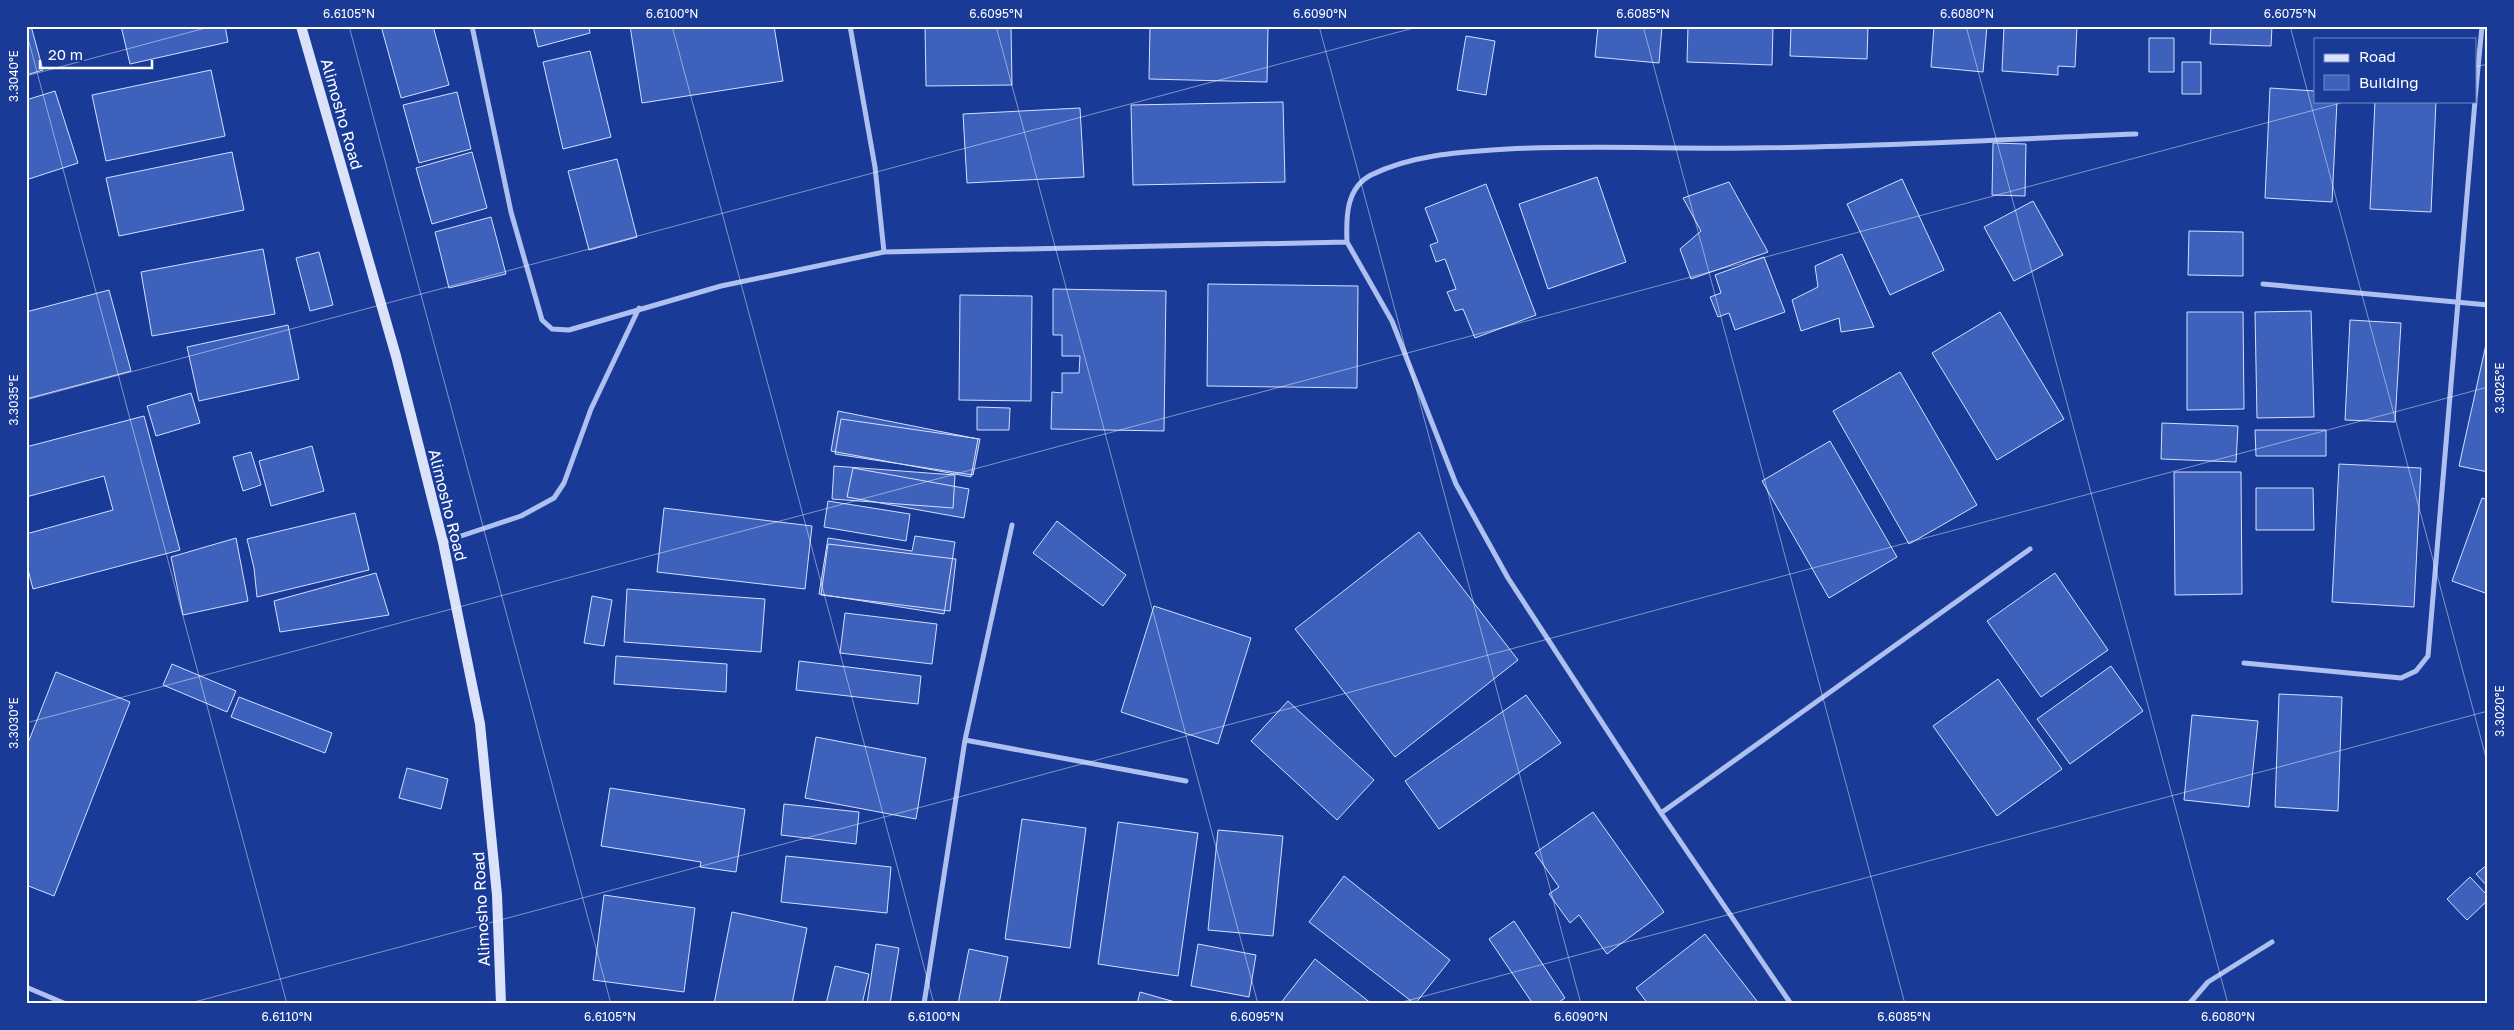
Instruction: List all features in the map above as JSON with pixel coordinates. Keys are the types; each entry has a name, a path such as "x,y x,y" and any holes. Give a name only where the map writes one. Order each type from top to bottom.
{"main road":[{"name":"Alimosho Road","path":"301,26 396,356 443,542 480,724 497,895 501,1004"}],"street":[{"path":"472,26 511,212 542,320 552,330 569,330 639,308 721,286 884,252 1347,242"},
{"path":"850,26 875,166 884,252"},
{"path":"2476,89 2482,26"},
{"path":"2244,663 2401,678 2416,671 2428,656 2475,102"},
{"path":"1791,1004 1661,813 1508,578 1461,492 1392,321 1374,286 1347,242 1346,214 1354,189 1370,176 1407,163 1453,152 1555,147 1751,148 2136,134"},
{"path":"2263,284 2457,304 2488,305"},
{"path":"443,542 521,516 554,498 564,484 591,409 639,308"},
{"path":"924,1004 965,740 1012,525"},
{"path":"1661,813 2030,549"},
{"path":"965,740 1186,781"},
{"path":"2189,1004 2208,982 2272,942"},
{"path":"26,987 66,1004"}],"building":[{"path":"26,26 31,26 43,70 26,75"},
{"path":"121,26 225,26 228,42 130,64"},
{"path":"381,26 433,26 449,85 401,98"},
{"path":"533,26 589,26 590,33 538,47"},
{"path":"630,26 774,26 783,81 642,103"},
{"path":"925,26 1011,26 1012,85 926,86"},
{"path":"1150,26 1268,26 1267,82 1149,79"},
{"path":"1598,26 1662,26 1659,63 1595,57"},
{"path":"1688,26 1773,26 1772,65 1687,62"},
{"path":"1791,26 1868,26 1867,59 1790,56"},
{"path":"1934,26 1987,26 1983,72 1931,67"},
{"path":"2004,26 2077,26 2075,67 2058,66 2058,75 2002,71"},
{"path":"2211,26 2272,26 2271,46 2210,44"},
{"path":"1466,36 1495,41 1486,95 1457,90"},
{"path":"2149,38 2174,38 2174,72 2149,72"},
{"path":"590,51 611,137 563,149 543,62"},
{"path":"2182,62 2201,62 2201,94 2182,94"},
{"path":"211,70 225,136 106,161 92,95"},
{"path":"2270,88 2314,91 2314,102 2337,102 2332,202 2265,198"},
{"path":"55,91 78,163 26,180 26,100"},
{"path":"457,92 471,149 419,163 403,105"},
{"path":"1283,102 1285,182 1133,185 1131,105"},
{"path":"2375,102 2436,102 2431,212 2370,209"},
{"path":"1080,108 1084,177 967,183 963,114"},
{"path":"1993,143 2026,144 2025,196 1992,195"},
{"path":"232,152 244,210 119,236 106,178"},
{"path":"472,152 487,208 432,224 416,168"},
{"path":"617,159 637,237 589,250 568,171"},
{"path":"1597,177 1626,262 1548,289 1519,204"},
{"path":"1902,179 1944,270 1890,295 1847,204"},
{"path":"1729,182 1768,252 1691,279 1680,249 1701,231 1683,198"},
{"path":"1486,184 1536,315 1475,338 1463,309 1455,311 1447,292 1456,289 1445,259 1436,262 1430,245 1438,242 1425,208"},
{"path":"2033,201 2063,255 2014,281 1984,227"},
{"path":"491,217 506,274 449,288 435,232"},
{"path":"2189,231 2243,232 2243,276 2188,275"},
{"path":"263,249 275,314 152,336 141,272"},
{"path":"319,252 333,305 310,311 296,258"},
{"path":"1842,254 1874,327 1841,332 1839,318 1801,331 1792,300 1818,287 1815,266"},
{"path":"1764,257 1785,312 1735,330 1729,313 1718,317 1710,297 1721,293 1715,275"},
{"path":"1208,284 1358,286 1357,388 1207,386"},
{"path":"1053,289 1166,291 1164,431 1051,429 1052,392 1062,393 1062,373 1079,373 1080,356 1062,356 1062,335 1053,335"},
{"path":"109,290 131,371 26,399 26,312"},
{"path":"960,295 1032,296 1031,401 959,400"},
{"path":"2311,311 2314,417 2257,418 2255,312"},
{"path":"2000,312 2064,419 1997,460 1932,353"},
{"path":"2187,312 2243,312 2244,409 2187,410"},
{"path":"2350,320 2401,323 2395,422 2345,420"},
{"path":"288,325 299,379 199,401 187,347"},
{"path":"2488,340 2488,472 2459,466"},
{"path":"1900,372 1977,505 1909,544 1833,411"},
{"path":"191,393 200,423 156,436 147,406"},
{"path":"977,407 1010,408 1009,430 977,430"},
{"path":"838,411 978,439 971,477 831,451"},
{"path":"144,416 180,550 33,589 26,562 26,534 113,510 104,476 26,497 26,447"},
{"path":"841,419 980,439 973,475 835,454"},
{"path":"2162,423 2238,426 2236,462 2161,459"},
{"path":"2255,430 2326,430 2326,456 2256,456"},
{"path":"1830,441 1897,557 1829,598 1762,481"},
{"path":"312,446 324,491 271,506 259,461"},
{"path":"251,452 261,485 243,491 233,457"},
{"path":"2339,464 2421,468 2414,607 2332,602"},
{"path":"834,466 955,475 953,508 832,499"},
{"path":"853,468 969,489 964,518 847,497"},
{"path":"2174,472 2241,472 2242,594 2175,595"},
{"path":"2256,488 2313,488 2314,530 2256,530"},
{"path":"2482,498 2488,500 2488,594 2452,581"},
{"path":"828,501 910,514 906,541 824,527"},
{"path":"664,508 812,526 805,589 657,572"},
{"path":"355,513 369,570 257,597 254,568 247,539"},
{"path":"1057,521 1126,575 1103,606 1033,553"},
{"path":"1419,532 1518,660 1395,757 1295,629"},
{"path":"915,536 955,542 944,614 819,594 828,538 912,551"},
{"path":"236,538 248,601 183,615 171,557"},
{"path":"828,544 956,559 950,611 821,595"},
{"path":"376,573 389,615 280,632 274,601"},
{"path":"2055,573 2108,650 2041,697 1987,621"},
{"path":"627,589 765,599 761,652 624,642"},
{"path":"592,596 612,600 604,646 584,643"},
{"path":"1154,606 1251,638 1218,744 1121,712"},
{"path":"845,613 937,624 932,664 840,653"},
{"path":"616,656 727,664 726,692 614,684"},
{"path":"799,661 921,676 918,704 796,690"},
{"path":"172,664 236,691 227,712 163,685"},
{"path":"2111,666 2143,711 2070,764 2037,719"},
{"path":"56,672 130,702 54,896 26,885 26,748"},
{"path":"1998,679 2062,769 1997,816 1933,726"},
{"path":"2279,694 2342,697 2338,811 2275,807"},
{"path":"1526,695 1561,743 1439,829 1405,781"},
{"path":"239,697 332,733 325,753 231,717"},
{"path":"1288,701 1374,780 1337,820 1251,741"},
{"path":"2192,715 2258,721 2249,807 2184,800"},
{"path":"816,737 926,758 916,819 805,798"},
{"path":"407,768 448,779 441,809 399,798"},
{"path":"610,788 745,809 736,872 700,867 701,862 601,846"},
{"path":"784,804 859,812 856,844 781,835"},
{"path":"1593,812 1664,912 1607,954 1579,915 1570,923 1549,894 1559,887 1535,853"},
{"path":"1022,819 1086,828 1070,948 1005,939"},
{"path":"1118,822 1198,833 1178,976 1098,964"},
{"path":"1218,830 1283,836 1273,936 1208,930"},
{"path":"786,856 891,867 887,913 781,902"},
{"path":"2488,864 2488,887 2476,874"},
{"path":"1344,876 1450,960 1415,1004 1309,922"},
{"path":"2470,877 2488,896 2488,900 2467,920 2447,899"},
{"path":"604,895 695,908 684,992 593,980"},
{"path":"732,912 807,928 792,1004 714,1004"},
{"path":"1514,921 1565,998 1556,1004 1533,1004 1489,939"},
{"path":"1705,934 1757,1001 1753,1004 1648,1004 1636,988"},
{"path":"876,944 899,948 890,1004 867,1004"},
{"path":"1198,944 1256,955 1249,997 1191,986"},
{"path":"969,949 1008,957 999,1004 958,1004"},
{"path":"1315,959 1372,1004 1280,1004"},
{"path":"835,966 869,974 862,1004 826,1004"},
{"path":"1140,992 1182,1004 1137,1004"}]}
